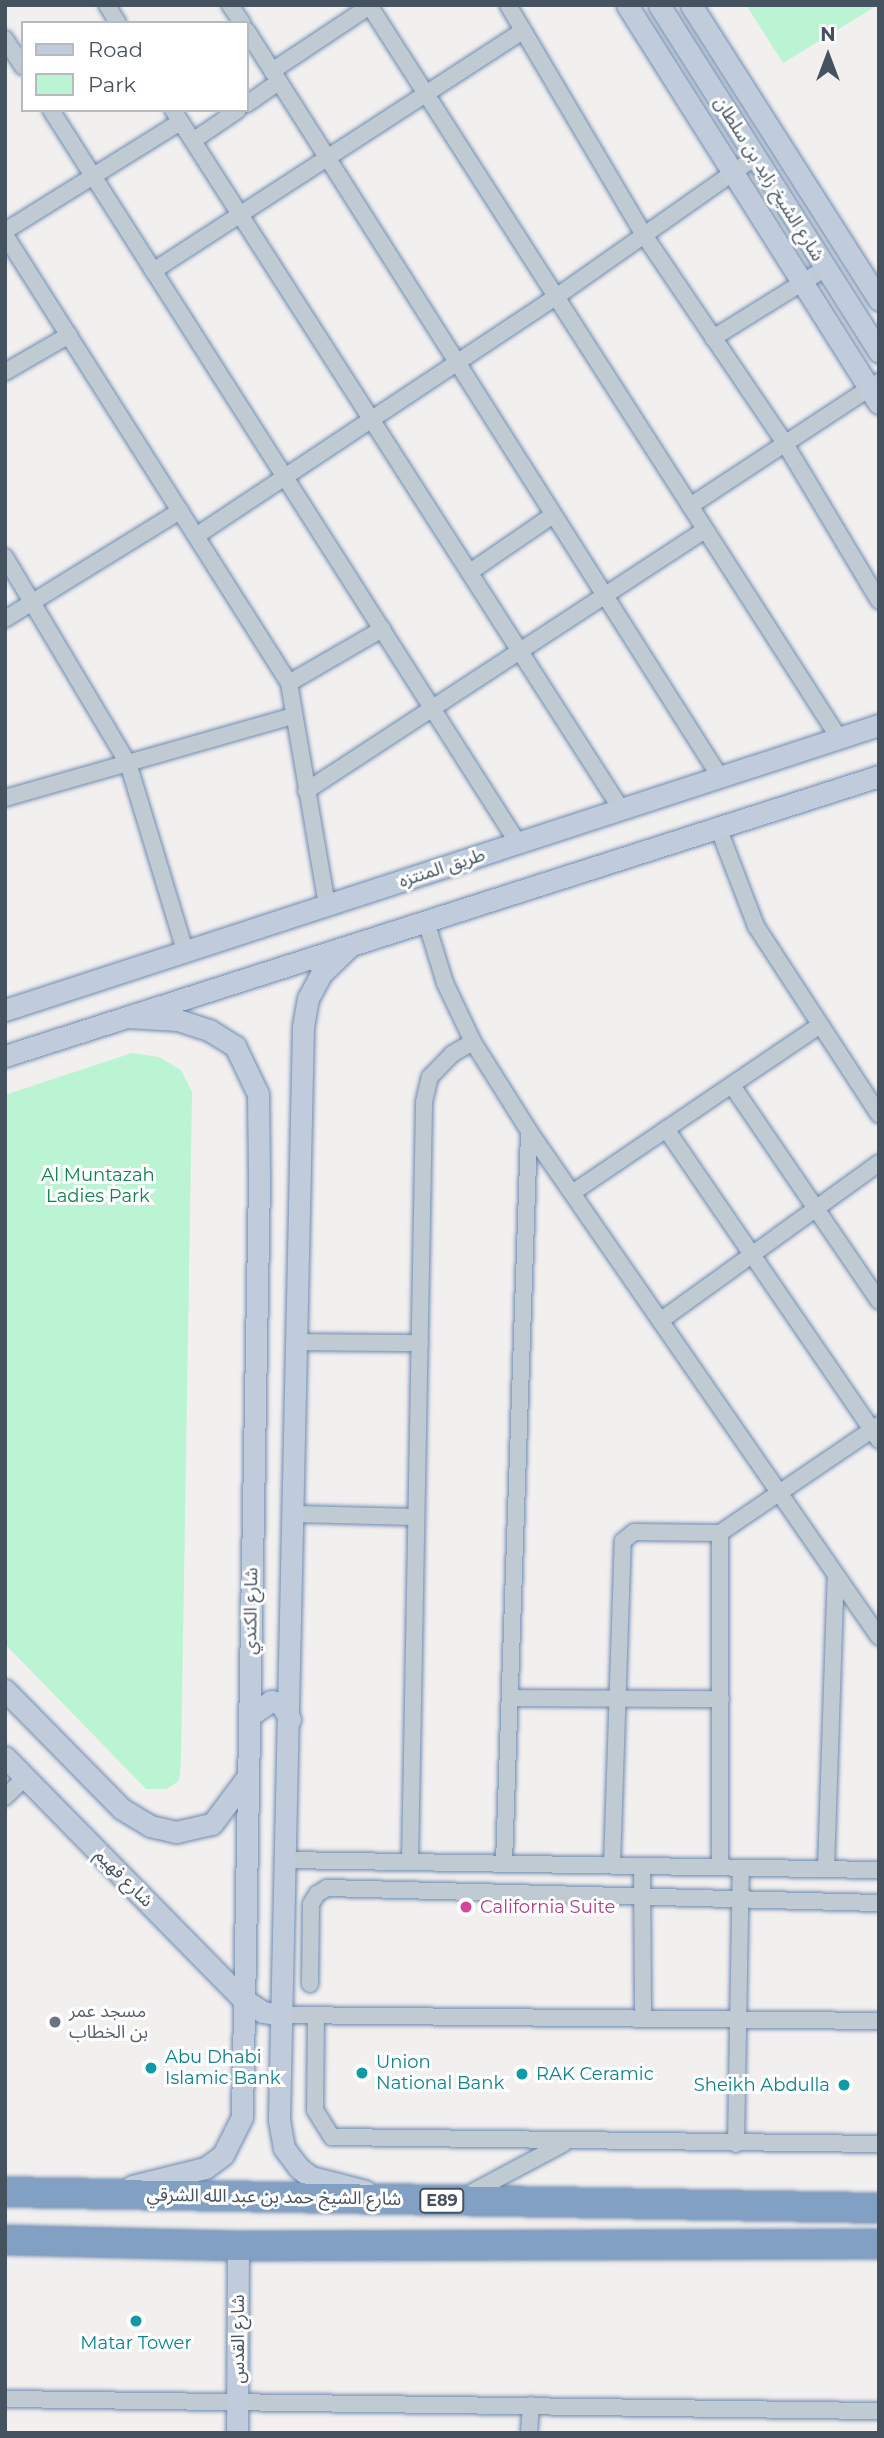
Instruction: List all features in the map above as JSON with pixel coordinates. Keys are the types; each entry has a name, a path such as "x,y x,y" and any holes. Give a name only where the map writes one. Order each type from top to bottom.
{"highway":[{"name":"شارع الشيخ حمد بن عبد الله الشرقي","path":"5,2192 879,2208"},
{"path":"5,2240 238,2246 879,2244"}],"street":[{"path":"107,5 117,21"},
{"path":"230,5 241,21"},
{"path":"508,5 644,235 784,442 879,601"},
{"path":"627,5 803,283 876,391 784,442 690,506"},
{"name":"شارع الشيخ زايد بن سلطان","path":"659,5 879,352"},
{"name":"شارع الشيخ زايد بن سلطان","path":"691,5 879,300"},
{"path":"248,103 276,76 369,6 838,738"},
{"path":"153,271 523,31"},
{"path":"248,33 720,777"},
{"path":"5,39 21,64"},
{"path":"52,112 518,843"},
{"path":"194,140 235,112"},
{"path":"327,905 289,683 5,233 93,177 177,116 621,809"},
{"path":"196,536 556,297 755,157"},
{"path":"713,338 826,268"},
{"path":"5,372 69,335"},
{"path":"5,619 180,511"},
{"path":"470,572 553,515"},
{"path":"306,791 432,707 521,653 705,530"},
{"path":"5,557 35,602 128,763 185,951"},
{"path":"289,683 382,629"},
{"path":"5,798 293,716"},
{"name":"طريق المنتزه","path":"5,1010 879,726"},
{"path":"5,1056 879,776"},
{"path":"718,827 756,926 820,1026 874,1097 879,1115"},
{"path":"426,921 445,983 474,1042 529,1131 879,1637"},
{"path":"351,945 321,974 308,998 303,1027 290,1719 279,2120 289,2157 311,2177 401,2200"},
{"name":"شارع الكندي","path":"96,2193 194,2174 223,2155 242,2117 258,1094 234,1046 209,1030 178,1020 128,1017"},
{"path":"572,1193 820,1026"},
{"path":"410,1862 424,1102 430,1077 452,1054 474,1042"},
{"path":"733,1087 879,1301"},
{"path":"612,1865 623,1541 634,1532 720,1532 778,1491 876,1431 666,1129"},
{"path":"504,1863 529,1131"},
{"path":"660,1321 879,1163"},
{"path":"298,1342 420,1343"},
{"path":"293,1514 416,1517"},
{"path":"720,1532 720,1867"},
{"path":"826,1869 836,1574"},
{"path":"5,1689 122,1809 150,1826 176,1832 212,1824 248,1776"},
{"path":"510,1698 721,1699"},
{"path":"249,1716 271,1701 280,1703 290,1719"},
{"name":"شارع فهيم","path":"5,1757 243,1999"},
{"path":"5,1797 25,1778"},
{"path":"286,1860 879,1870"},
{"path":"642,1866 643,2018"},
{"path":"736,2144 741,1868"},
{"path":"310,1984 311,1904 317,1894 327,1888 879,1903"},
{"path":"243,1999 263,2011 281,2015 879,2021"},
{"path":"316,2016 315,2110 332,2137 565,2143 879,2144"},
{"path":"457,2201 565,2143"},
{"name":"شارع القدس","path":"237,2433 238,2246"},
{"path":"5,2399 238,2405 531,2405 879,2411"},
{"path":"530,2433 531,2405"}],"green space":[{"path":"746,5 878,5 783,63"},
{"name":"Al Muntazah Ladies Park","path":"132,1053 159,1057 181,1070 192,1092 181,1760 179,1781 166,1789 146,1789 5,1644 5,1095"}],"place":[{"name":"California Suite","path":"466,1907"},
{"name":"مسجد عمر بن الخطاب","path":"55,2022"},
{"name":"Abu Dhabi Islamic Bank","path":"151,2068"},
{"name":"Union National Bank","path":"362,2073"},
{"name":"RAK Ceramic","path":"522,2074"},
{"name":"Sheikh Abdulla","path":"844,2085"},
{"name":"Matar Tower","path":"136,2321"}]}
